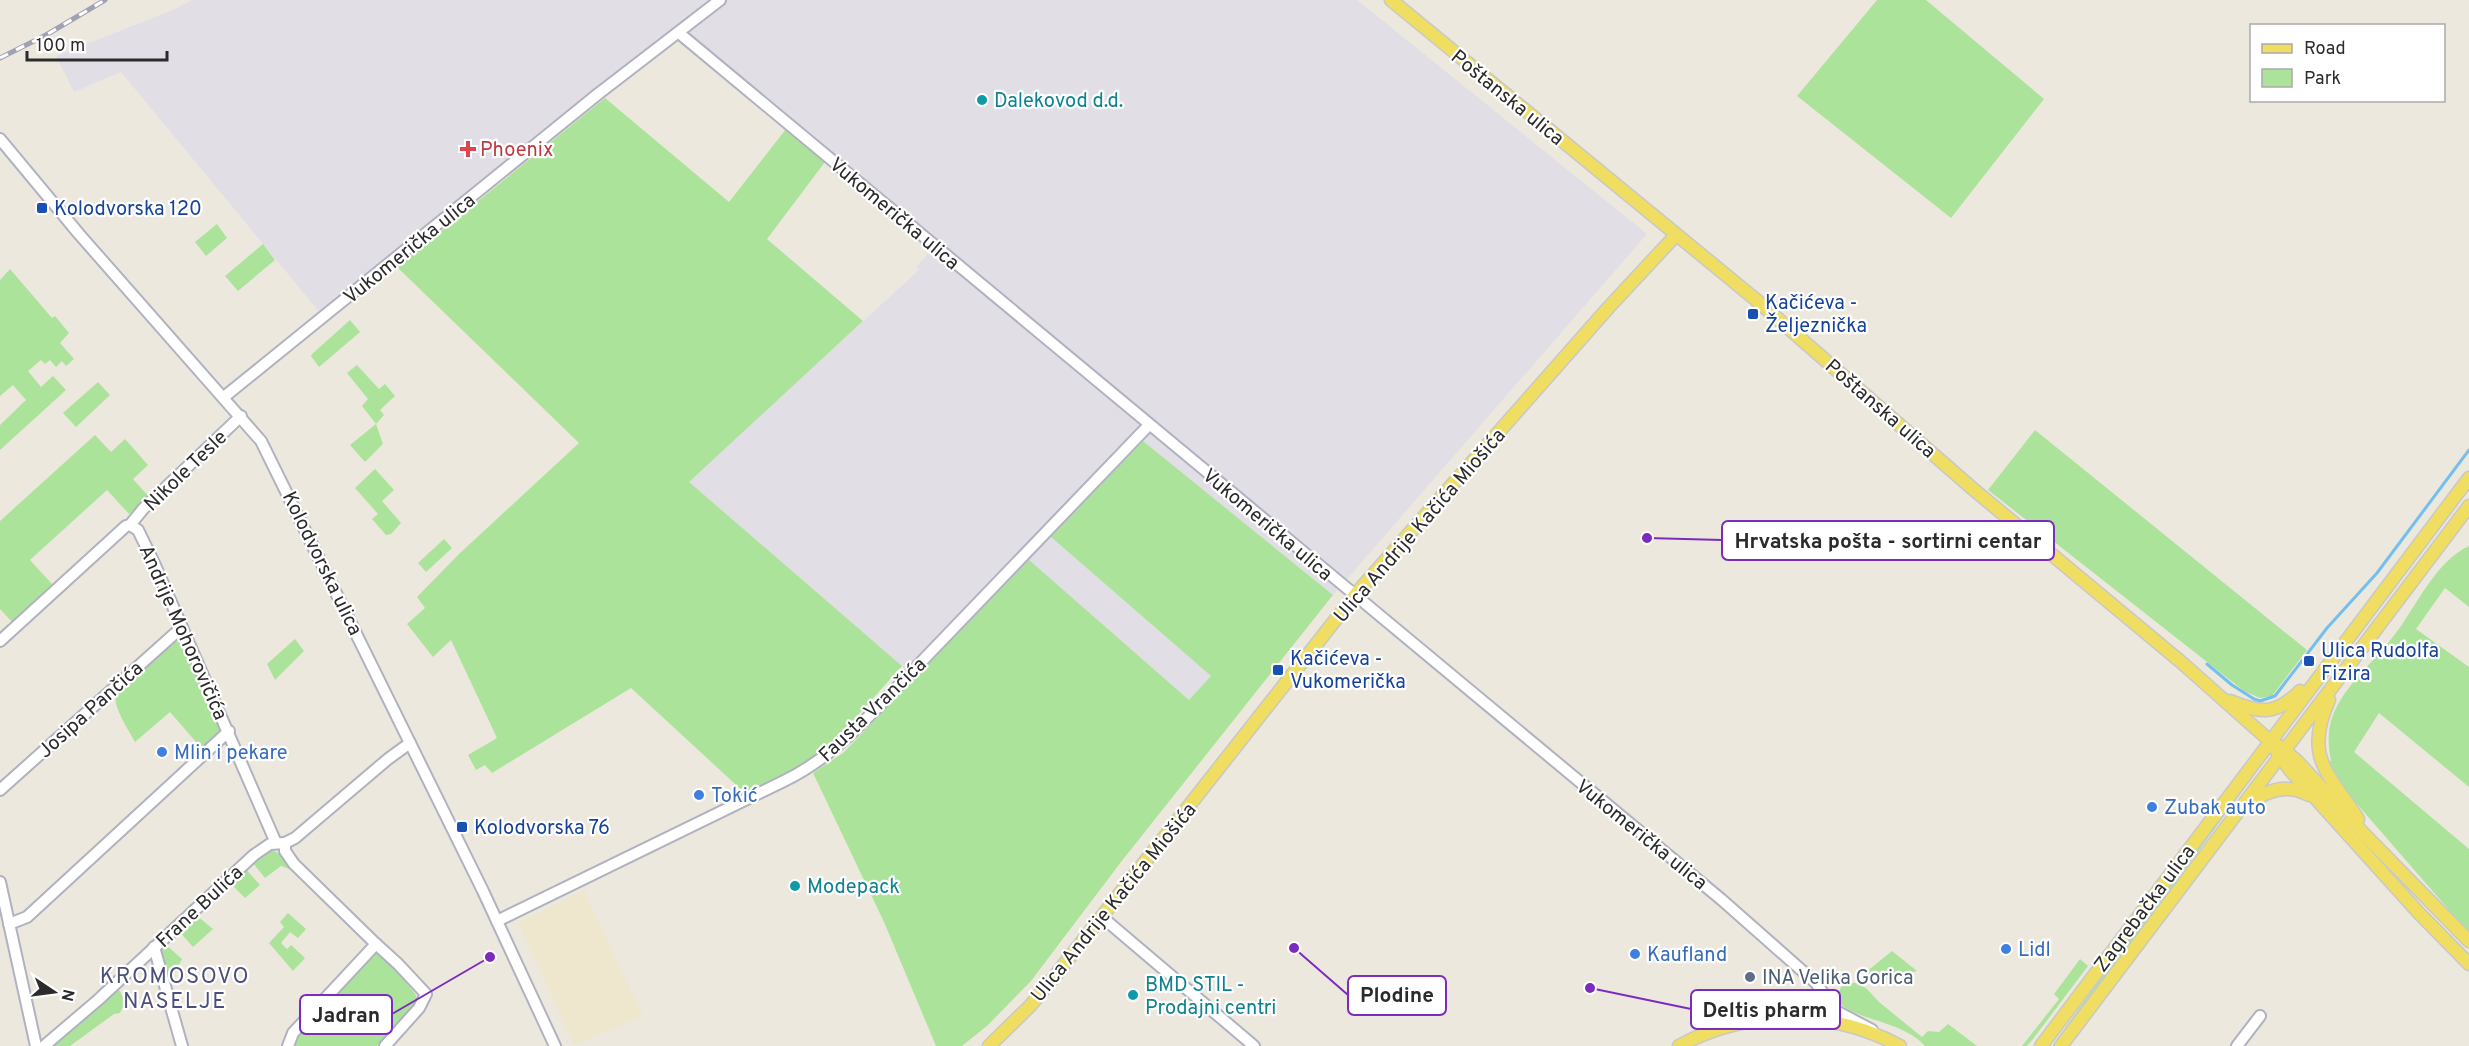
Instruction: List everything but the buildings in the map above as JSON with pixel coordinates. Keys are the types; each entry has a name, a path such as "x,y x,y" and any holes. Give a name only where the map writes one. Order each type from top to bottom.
{"main road":[{"name":"Poštanska ulica","path":"1391,0 1772,313 1973,489 2216,693 2282,753"},
{"name":"Ulica Andrije Kačića Miošića","path":"989,1046 1035,1001 1355,596 1601,316 1676,235"},
{"path":"2216,693 2250,709 2275,709 2291,701 2326,668 2469,478"},
{"path":"2364,834 2358,819 2326,774 2318,750 2320,722 2339,678 2469,506"},
{"name":"Zagrebačka ulica","path":"2041,1046 2326,668"},
{"name":"Zagrebačka ulica","path":"2061,1046 2339,678"},
{"path":"2282,753 2317,801 2418,912 2469,964"},
{"path":"2282,753 2469,941"},
{"path":"2234,816 2262,795 2278,789 2301,791 2317,801"},
{"path":"2048,1046 2067,1011"},
{"path":"1679,1046 1707,1033 1739,1024 1790,1018 1822,1020 1882,1037 1900,1046"}],"street":[{"name":"Vukomerička ulica","path":"224,397 598,94 720,0"},
{"name":"Vukomerička ulica","path":"679,33 1725,902 1824,992 1836,1011 1868,1027 1882,1037"},
{"name":"Kolodvorska ulica","path":"0,140 71,225 261,441 497,921 555,1046"},
{"name":"Nikole Tesle","path":"0,641 126,526 130,525 143,509 241,416"},
{"name":"Fausta Vrančića","path":"497,921 791,778 831,752 877,708 1149,425"},
{"name":"Andrije Mohorovičića","path":"130,525 138,530 285,851 294,864 426,994 419,1008 385,1046"},
{"name":"Josipa Pančića","path":"0,790 182,628"},
{"path":"9,924 27,917 229,731"},
{"name":"Frane Bulića","path":"44,1046 81,1015 262,848 295,838 410,743"},
{"path":"0,882 36,1046"},
{"path":"1102,917 1254,1046"},
{"path":"288,1046 288,1040 293,1033 376,944"},
{"path":"154,947 182,1046"},
{"path":"2237,1046 2260,1016"}],"shaded area":[{"path":"192,0 1357,0 1647,234 1333,595 1143,441 1051,537 1211,676 1189,700 1029,561 916,678 688,482 919,270 916,267 931,251 672,31 589,94 321,314 121,72 74,92 56,56 173,10"},
{"path":"584,890 643,1016 574,1045 518,923"}],"green space":[{"path":"1877,0 1926,0 2044,99 1951,218 1797,96"},
{"path":"605,98 729,202 786,129 825,162 767,239 863,321 689,482 902,666 850,724 818,755 747,795 631,688 492,773 485,765 476,770 468,755 497,738 451,640 433,657 407,624 425,608 417,597 459,554 579,443 397,267"},
{"path":"217,224 227,238 206,256 195,242"},
{"path":"263,244 275,260 238,291 225,276"},
{"path":"10,269 52,318 55,316 69,333 60,343 74,359 66,366 62,361 56,367 50,360 45,364 41,360 28,371 41,387 53,376 66,390 0,450 0,425 26,400 13,385 0,396 0,280"},
{"path":"350,320 360,332 319,367 311,356 312,354"},
{"path":"357,365 379,389 385,384 395,396 380,410 384,415 376,424 362,406 368,399 347,373"},
{"path":"98,382 110,395 76,427 63,413"},
{"path":"376,424 383,444 365,462 350,445"},
{"path":"2035,430 2307,650 2272,696 2260,698 2244,691 1988,490"},
{"path":"95,435 111,452 125,439 148,465 133,479 149,497 129,514 107,490 30,560 52,584 12,622 0,609 0,521"},
{"path":"1143,441 1333,595 1121,862 1031,981 988,1025 962,1046 936,1046 884,922 813,773 843,753 1029,560 1189,700 1211,676 1051,537"},
{"path":"375,469 394,490 382,501 401,523 391,534 386,535 372,519 378,514 355,488"},
{"path":"444,539 452,548 426,572 418,563"},
{"path":"2469,546 2469,607 2445,588 2416,629 2469,667 2469,787 2379,713 2354,752 2469,849 2469,933 2337,781 2328,762 2331,761 2330,726 2338,704 2392,638 2435,575 2445,563"},
{"path":"295,639 304,651 275,680 267,664"},
{"path":"181,641 222,726 220,735 203,750 170,712 135,742 116,705 116,693 173,642"},
{"path":"2255,764 2260,767 2056,1046 2052,1046"},
{"path":"272,850 280,854 292,870 281,866 265,878 252,862"},
{"path":"245,868 260,885 245,898 230,883"},
{"path":"288,913 306,929 298,938 290,932 281,943 287,949 291,945 305,958 293,971 269,943 284,927 280,922"},
{"path":"196,915 213,929 193,947 178,930"},
{"path":"164,943 182,959 170,982 159,951"},
{"path":"1892,951 1917,971 1880,980 1866,972"},
{"path":"374,954 381,954 387,959 416,995 416,1005 377,1046 293,1046 295,1036"},
{"path":"2080,959 2088,966 2033,1039 2027,1046 2022,1046 2059,999 2054,994"},
{"path":"1849,983 1858,983 1867,989 1879,1002 1922,1037 1928,1031 1939,1032 1948,1024 1977,1046 1925,1046 1903,1030 1853,1012 1836,999 1841,987"},
{"path":"116,990 120,991 125,1002 120,1013 114,1014 70,1046 54,1046"}],"waterway":[{"path":"2207,664 2232,685 2254,699 2260,701 2275,696 2327,628 2377,573 2469,450"}],"railway":[{"path":"0,58 46,35 105,0"}],"place":[{"name":"Dalekovod d.d.","path":"982,100"},
{"name":"Phoenix","path":"468,149"},
{"name":"Kolodvorska 120","path":"42,208"},
{"name":"Kačićeva - Željeznička","path":"1753,314"},
{"name":"Hrvatska pošta - sortirni centar","path":"1647,538"},
{"name":"Ulica Rudolfa Fizira","path":"2309,661"},
{"name":"Kačićeva - Vukomerička","path":"1278,670"},
{"name":"Mlin i pekare","path":"162,752"},
{"name":"Tokić","path":"699,795"},
{"name":"Zubak auto","path":"2152,807"},
{"name":"Kolodvorska 76","path":"462,827"},
{"name":"Modepack","path":"795,886"},
{"name":"Plodine","path":"1294,948"},
{"name":"Lidl","path":"2006,949"},
{"name":"Kaufland","path":"1635,954"},
{"name":"Jadran","path":"490,957"},
{"name":"INA Velika Gorica","path":"1750,977"},
{"name":"Deltis pharm","path":"1590,988"},
{"name":"BMD STIL - Prodajni centri","path":"1133,995"}],"district":[{"name":"KROMOSOVO NASELJE","path":"175,988"}]}
